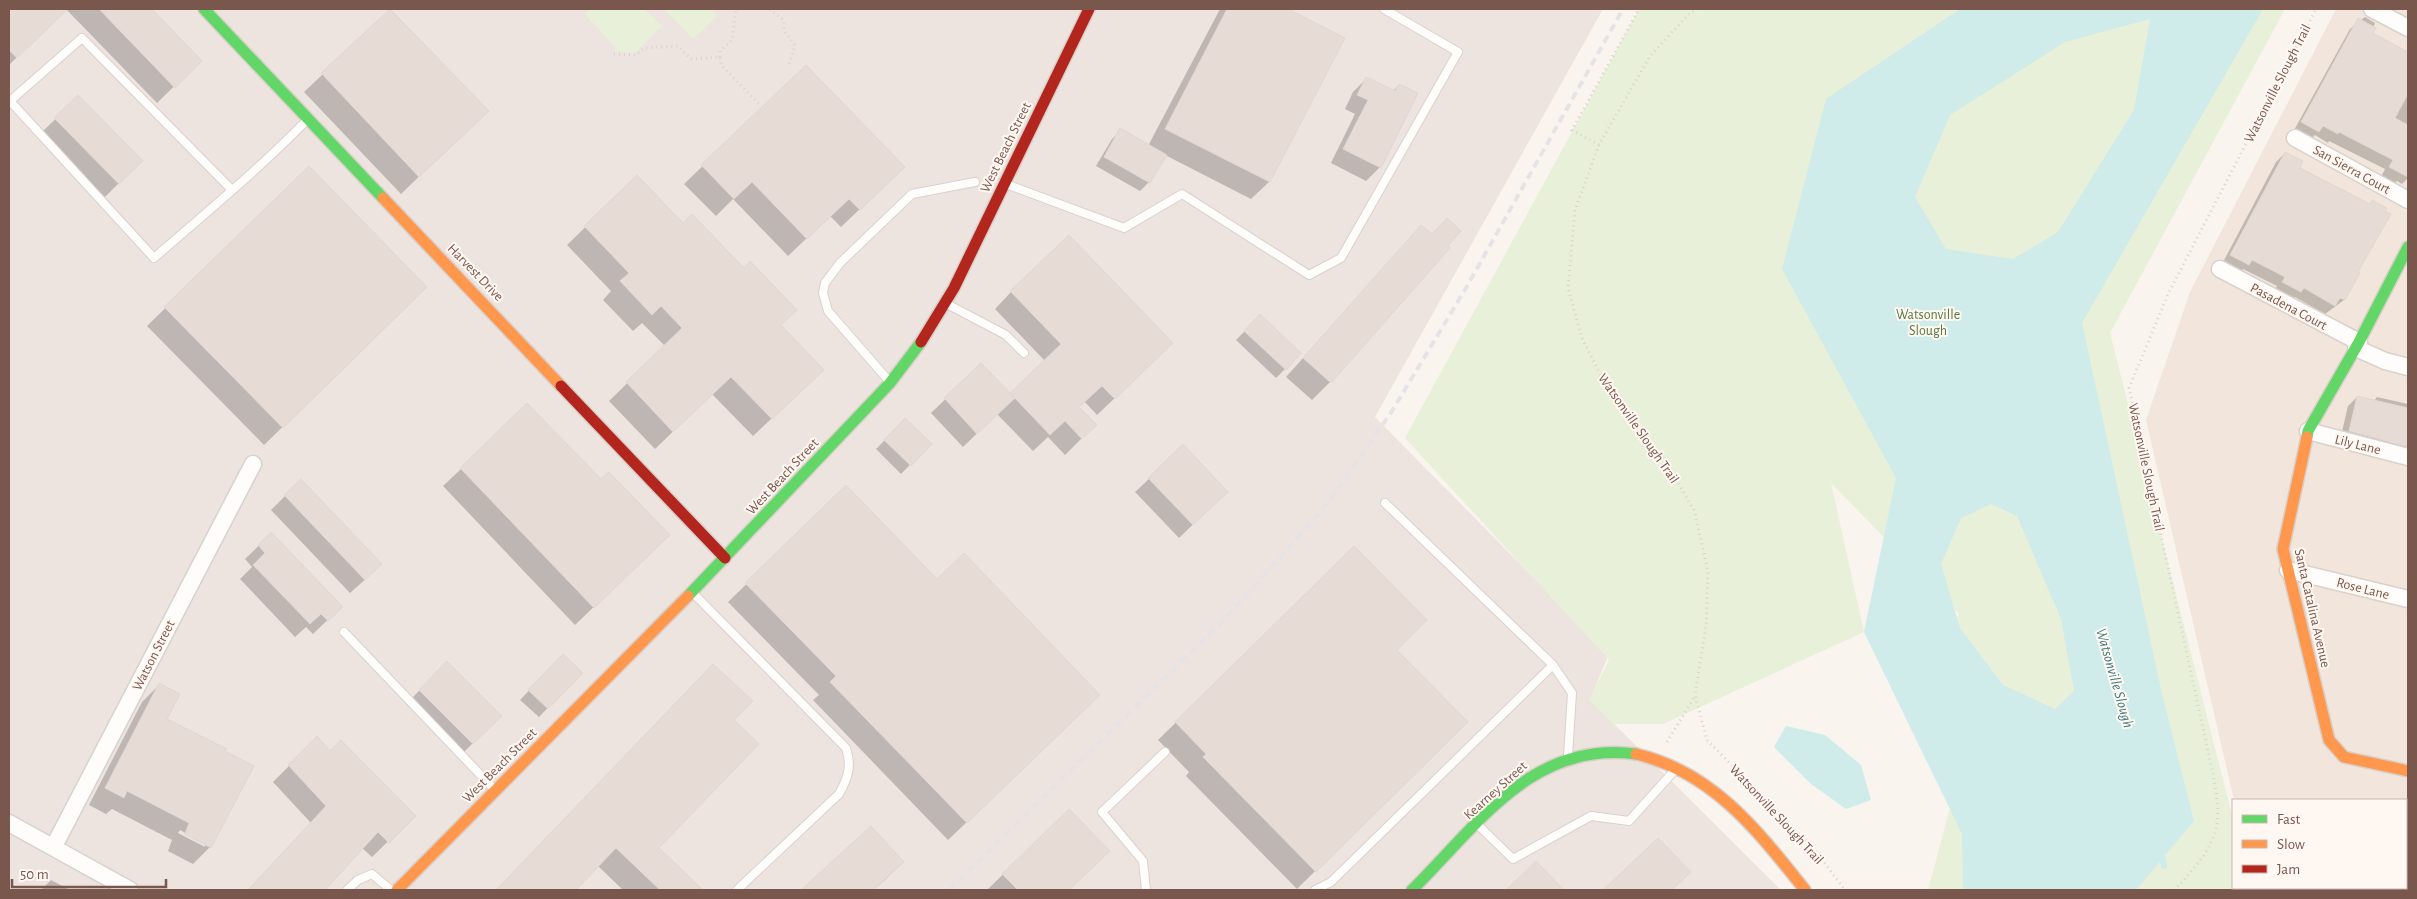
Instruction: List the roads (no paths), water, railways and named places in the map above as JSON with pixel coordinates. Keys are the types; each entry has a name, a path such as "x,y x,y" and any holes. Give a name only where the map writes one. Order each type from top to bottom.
{"street":[{"name":"Harvest Drive","path":"204,9 725,558"},
{"path":"2372,9 2408,28"},
{"name":"West Beach Street","path":"397,890 692,592 890,383 920,343 945,303 1004,184 1084,11"},
{"name":"San Sierra Court","path":"2295,138 2408,200"},
{"name":"Santa Catalina Avenue","path":"2408,247 2358,345 2308,431 2283,549 2329,740 2344,758 2408,771"},
{"name":"Pasadena Court","path":"2220,269 2385,361 2408,367"},
{"name":"Lily Lane","path":"2308,431 2408,457"},
{"name":"Watson Street","path":"54,846 253,464"},
{"name":"Rose Lane","path":"2288,570 2408,599"},
{"name":"Kearney Street","path":"1412,890 1478,825 1534,774 1568,756 1599,750 1617,751 1656,760 1678,767 1695,776 1732,808 1805,890"},
{"path":"9,823 54,846 130,890"}],"lane":[{"path":"1004,184 1124,228 1182,194 1309,275 1341,258 1458,52 1384,9"},
{"path":"232,190 82,38 10,101 154,258 232,190 280,147 309,118"},
{"path":"890,383 828,310 823,293 825,283 840,263 912,194 975,182"},
{"path":"945,303 1006,335 1024,353"},
{"path":"1385,503 1553,665 1572,693 1568,756"},
{"path":"692,592 846,748 850,760 848,778 839,794 737,890"},
{"path":"344,632 495,791"},
{"path":"1315,890 1331,882 1553,665"},
{"path":"1146,890 1143,861 1102,812 1165,752"},
{"path":"1478,825 1513,859 1591,816 1629,820 1678,767"},
{"path":"347,890 358,880 372,874 391,890"}],"water":[{"name":"Watsonville Slough","path":"1960,9 2263,9 2082,323 2162,694 2194,821 2136,890 1963,890 1962,834 1864,632 1896,478 1782,269 1826,99","holes":["2150,19 2134,110 2058,232 2013,259 1946,249 1915,197 1950,115 2065,42","1991,504 2017,516 2061,619 2074,691 2055,709 2003,685 1960,628 1941,564 1961,518"]},
{"path":"1786,726 1825,735 1861,765 1871,800 1846,809 1811,784 1774,747"}],"waterway":[{"name":"Watsonville Slough","path":"2161,852 2164,866"}],"railway":[{"path":"949,890 1220,624 1312,522 1338,489 1392,411 1466,288 1623,9"}]}
